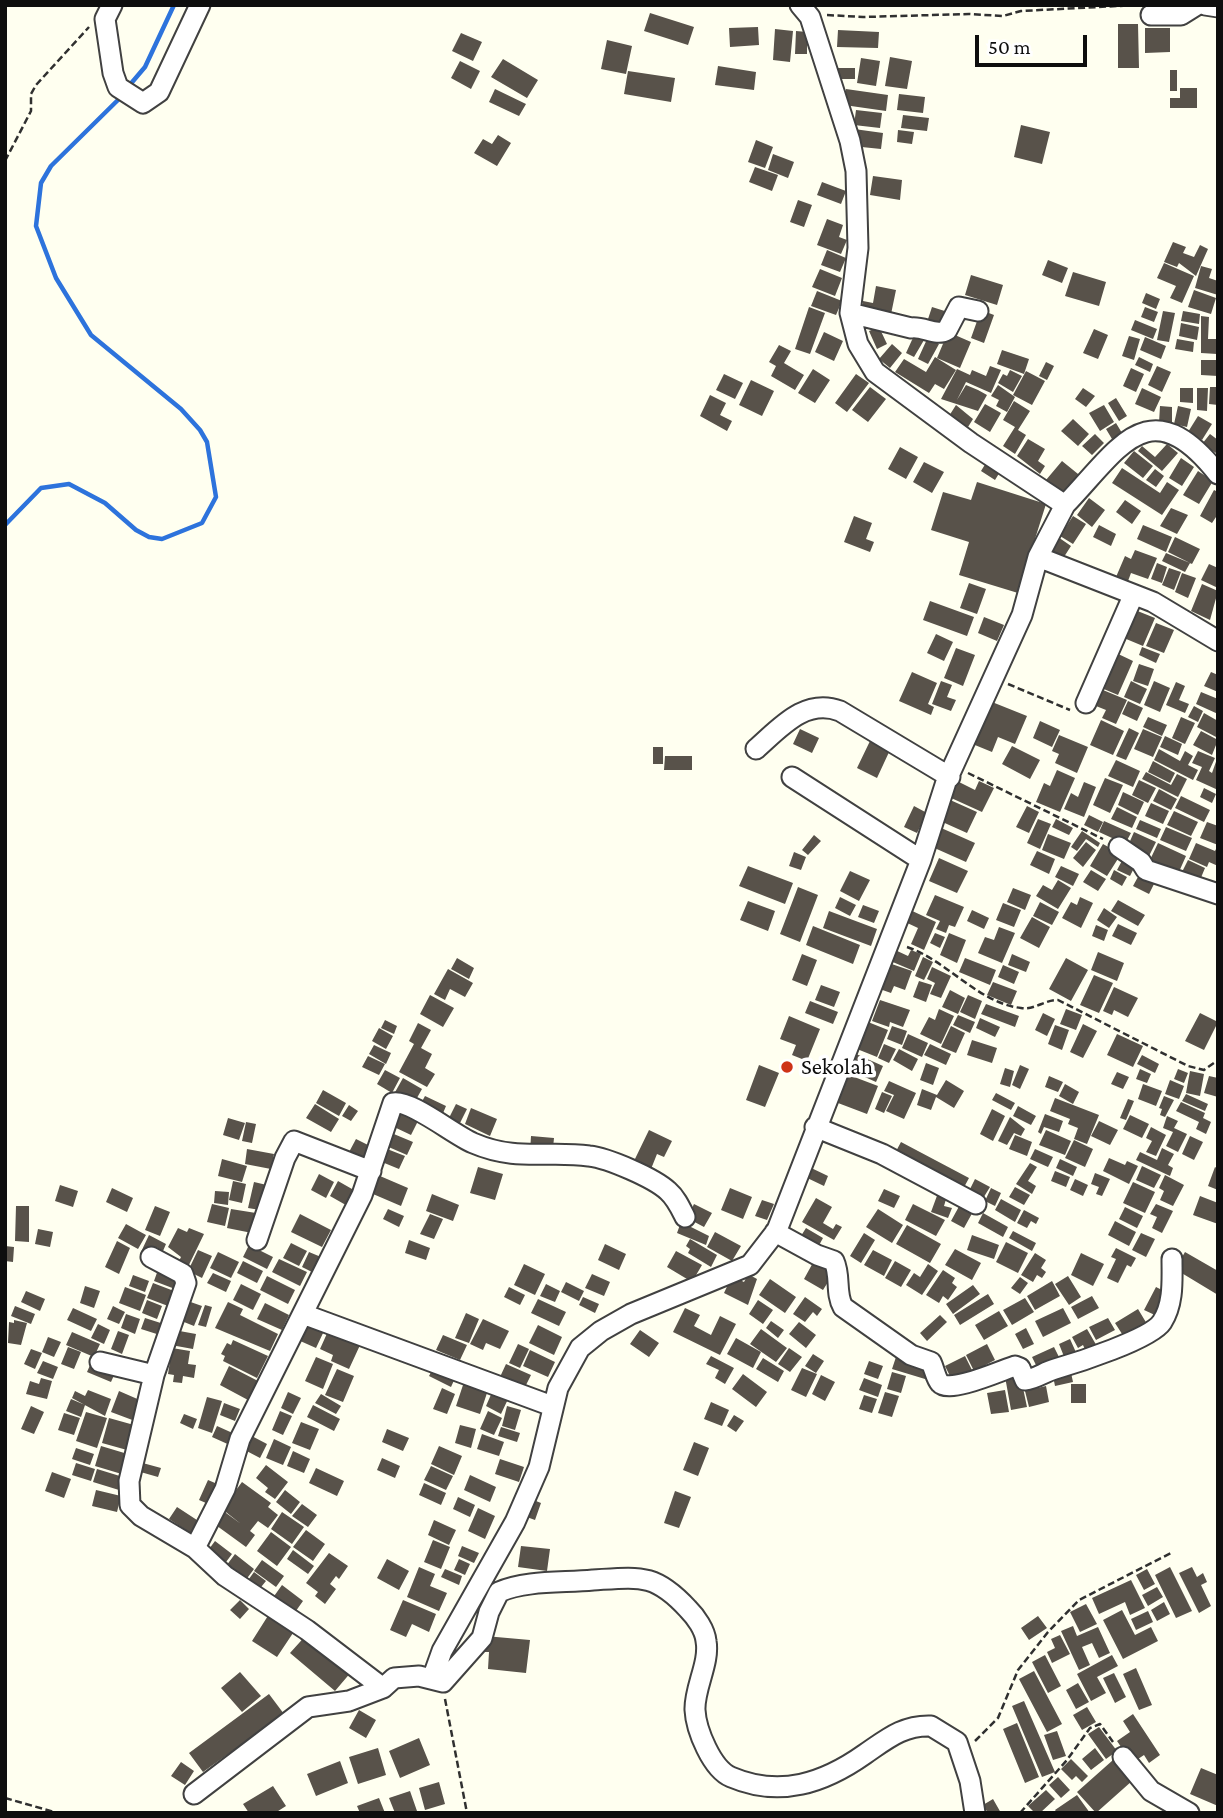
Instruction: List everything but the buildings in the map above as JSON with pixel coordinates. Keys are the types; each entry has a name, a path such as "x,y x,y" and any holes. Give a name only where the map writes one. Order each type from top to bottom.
{"street":[{"path":"109,12 118,87 143,103 159,92 201,5"},
{"path":"1144,10 1181,16 1197,5"},
{"path":"1205,5 1218,7"},
{"path":"805,11 850,141 856,171 858,248 852,273 850,313 858,344 874,372 971,443 1065,505"},
{"path":"850,313 911,328 920,327 938,334 947,330 959,307 978,311"},
{"path":"438,1680 446,1643 493,1565 521,1510 539,1467 552,1406 580,1348 601,1331 656,1302 750,1265 775,1232 850,1047 887,942 953,772 1023,615 1038,557 1065,505 1116,449 1150,429 1168,432 1218,474"},
{"path":"1038,557 1133,596 1153,601 1218,641"},
{"path":"1086,703 1133,596"},
{"path":"757,749 790,719 810,708 825,705 953,772"},
{"path":"792,777 921,860"},
{"path":"1119,847 1141,862 1146,870 1218,894"},
{"path":"195,1548 225,1489 240,1439 356,1208 393,1103 400,1102 476,1144 520,1155 590,1156 612,1163 662,1186 676,1199 685,1217"},
{"path":"816,1127 882,1154 975,1204"},
{"path":"257,1240 285,1158 294,1141 371,1171"},
{"path":"775,1232 817,1255 834,1261 839,1273 839,1300 843,1307 911,1355 931,1362 940,1383 946,1387 957,1386 1015,1366 1020,1368 1025,1380 1030,1380 1054,1369 1098,1358 1160,1325 1170,1306 1172,1259"},
{"path":"151,1258 183,1274 186,1279 184,1293 154,1375 129,1480 130,1505 141,1516 195,1548 225,1576 307,1630 383,1688"},
{"path":"303,1314 552,1406"},
{"path":"100,1362 154,1375"},
{"path":"194,1794 309,1707 322,1702 349,1701 383,1688 394,1678 438,1680 482,1638 489,1612 499,1592 521,1586 625,1578 652,1580 668,1588 696,1618 707,1642 695,1710 708,1754 729,1777 775,1789 807,1784 865,1755 902,1730 918,1725 942,1730 957,1742 962,1752 975,1813"},
{"path":"1123,1757 1151,1791 1189,1813"}],"path":[{"path":"805,11 863,17 969,13 1003,16 1021,10 1144,10"},
{"path":"5,161 31,111 31,94 36,85 87,28 109,12"},
{"path":"996,677 1067,710 1078,710 1086,703"},
{"path":"953,772 1119,847"},
{"path":"887,942 924,953 992,1000 1031,1009 1058,1000 1188,1066 1204,1070 1218,1060"},
{"path":"962,1752 998,1718 1018,1670 1079,1600 1171,1553"},
{"path":"438,1680 467,1813"},
{"path":"1020,1813 1097,1724 1103,1727 1123,1757"},
{"path":"5,1798 58,1813"}],"waterway":[{"path":"128,87 145,67 174,5"},
{"path":"5,525 41,488 69,484 105,503 136,530 149,537 162,539 202,523 216,497 207,442 200,430 181,409 91,335 56,278 36,226 41,183 51,166 121,97"}],"place":[{"name":"Sekolah","path":"787,1067"}]}
